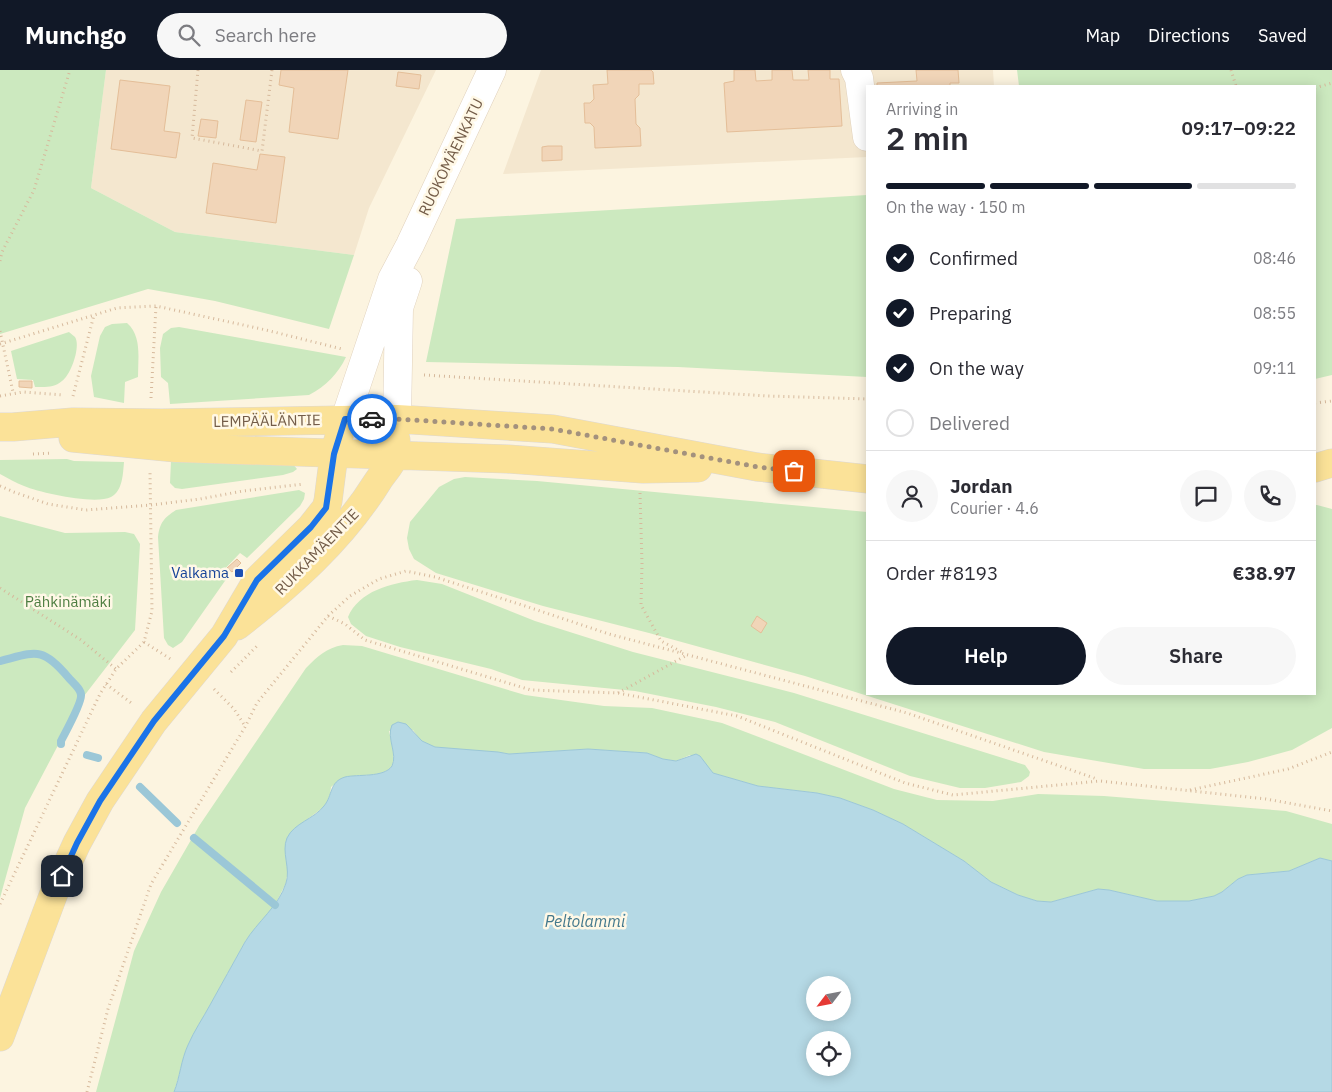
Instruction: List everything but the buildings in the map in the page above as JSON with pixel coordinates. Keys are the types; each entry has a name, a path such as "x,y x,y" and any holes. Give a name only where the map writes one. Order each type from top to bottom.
{"main road":[{"name":"RUKKAMÄENTIE","path":"0,1038 54,893 77,843 100,801 154,721 224,636 257,580 311,527 326,508 334,454 345,419"},
{"name":"LEMPÄÄLÄNTIE","path":"6,427 73,422 162,423 397,419 553,429 758,467 866,480"},
{"name":"RUOKOMÄENKATU","path":"395,455 397,419"},
{"name":"LEMPÄÄLÄNTIE","path":"6,427 82,439 176,448 508,459 642,469 758,467"},
{"name":"RUKKAMÄENTIE","path":"224,636 276,596 335,538 358,511 395,455"},
{"path":"1316,468 1332,463"}],"street":[{"name":"RUOKOMÄENKATU","path":"345,419 392,279 410,245 492,70"},
{"path":"855,70 859,78 866,124"},
{"name":"RUOKOMÄENKATU","path":"397,419 399,308 410,278 410,245"}],"path":[{"path":"0,261 2,252 34,190 70,70"},
{"path":"198,70 192,138 262,151 272,70"},
{"path":"1231,70 1236,85"},
{"path":"1316,88 1332,83"},
{"path":"151,401 156,306"},
{"path":"1,344 117,308 156,306 266,330 350,351 365,358"},
{"path":"73,397 94,315"},
{"path":"0,331 1,344 12,392"},
{"path":"399,370 416,374 768,396 866,399"},
{"path":"0,396 12,392 60,394 82,399"},
{"path":"1316,403 1332,401"},
{"path":"642,469 640,484 641,606 661,641 688,655"},
{"path":"0,904 100,694 116,669 144,642 152,611 150,471"},
{"path":"0,486 48,504 86,510 151,505"},
{"path":"87,1092 108,1009 151,884 245,727 257,703 328,616 350,596 379,578 406,571 434,577 609,634 907,714 1100,780 1187,791 1266,798 1332,811"},
{"path":"0,588 81,640 116,669"},
{"path":"328,616 345,624 365,640 531,690 618,693 737,716 905,783 953,795 1100,780"},
{"path":"144,642 173,660"},
{"path":"618,693 688,655"},
{"path":"214,689 234,709 245,727"},
{"path":"1187,791 1288,769 1332,752"}],"shaded area":[{"path":"106,70 436,70 369,208 354,255 175,232 91,188"},
{"path":"541,70 993,70 994,85 866,85 866,157 503,174"}],"green space":[{"path":"0,70 106,70 91,188 175,232 354,255 329,329 215,301 148,289 0,334"},
{"path":"1017,70 1332,70 1332,375 1316,379 1316,85 1019,85"},
{"path":"866,195 866,377 678,367 426,362 456,219"},
{"path":"127,323 132,328 137,341 138,377 125,382 124,403 94,397 91,376 100,336 105,327 112,324"},
{"path":"179,327 346,357 331,379 309,395 170,404 168,383 161,377 160,348 163,334 171,328"},
{"path":"69,332 75,337 77,347 69,373 62,381 53,386 35,387 33,380 17,379 11,351"},
{"path":"67,459 74,461 124,462 122,481 118,491 111,497 103,499 81,499 32,489 0,474 0,460"},
{"path":"171,461 292,463 297,469 283,475 182,489 175,488 170,483"},
{"path":"465,477 537,481 866,512 866,695 1316,695 1316,505 1332,509 1332,728 1292,750 1248,762 1210,769 1144,769 1044,752 805,676 543,606 436,573 414,559 409,549 407,538 410,522 439,487 454,479"},
{"path":"299,490 305,493 300,506 247,558 240,553 222,572 227,578 182,642 173,648 168,645 164,638 158,537 161,524 166,518 176,510"},
{"name":"Pähkinämäki","path":"0,516 65,533 125,532 134,534 140,544 135,630 84,696 25,808 0,898"},
{"path":"417,580 442,584 535,621 633,652 794,693 1025,765 1030,772 1029,776 1021,782 985,788 960,788 910,776 775,722 716,707 635,691 522,680 491,669 400,647 366,636 351,624 348,617 353,608 368,595 387,586"},
{"path":"343,645 362,646 525,695 604,706 652,708 722,723 894,789 937,800 993,801 1038,794 1104,796 1286,811 1332,824 1332,861 1320,858 1289,871 1247,875 1214,896 1189,901 1157,901 1098,889 1051,902 1037,901 1018,895 991,882 964,861 903,824 873,810 840,798 817,793 758,786 713,773 690,755 676,761 663,759 647,753 588,749 509,754 452,750 431,746 423,742 413,730 389,731 393,747 393,763 390,768 379,773 345,778 331,787 325,806 297,827 285,847 288,869 286,883 275,905 246,940 188,1045 174,1092 96,1092 134,951 161,892 199,826 306,668 323,653"}],"water":[{"name":"Peltolammi","path":"398,722 406,724 422,741 435,747 509,754 588,749 647,753 663,759 676,761 696,754 700,756 713,773 758,786 817,793 840,798 873,810 903,824 964,861 991,882 1018,895 1037,901 1051,902 1098,889 1157,901 1189,901 1214,896 1247,875 1289,871 1320,858 1332,861 1332,1092 174,1092 186,1051 193,1035 245,942 273,907 283,891 287,878 285,843 287,838 294,829 324,806 334,785 340,779 350,776 377,774 388,770 392,766 394,756 390,735 392,725"}],"waterway":[{"path":"0,661 30,654 45,656 59,667 78,688 81,693 81,699 61,744"},
{"path":"87,755 98,758"},
{"path":"140,787 177,823"},
{"path":"194,838 275,905"}],"way so far":[{"path":"372,419 553,429 758,467 794,471"}],"place":[{"name":"Valkama","path":"239,573"}],"route":[{"path":"62,876 77,843 100,801 154,721 224,636 257,580 311,527 326,508 334,454 345,419 372,419"}]}
